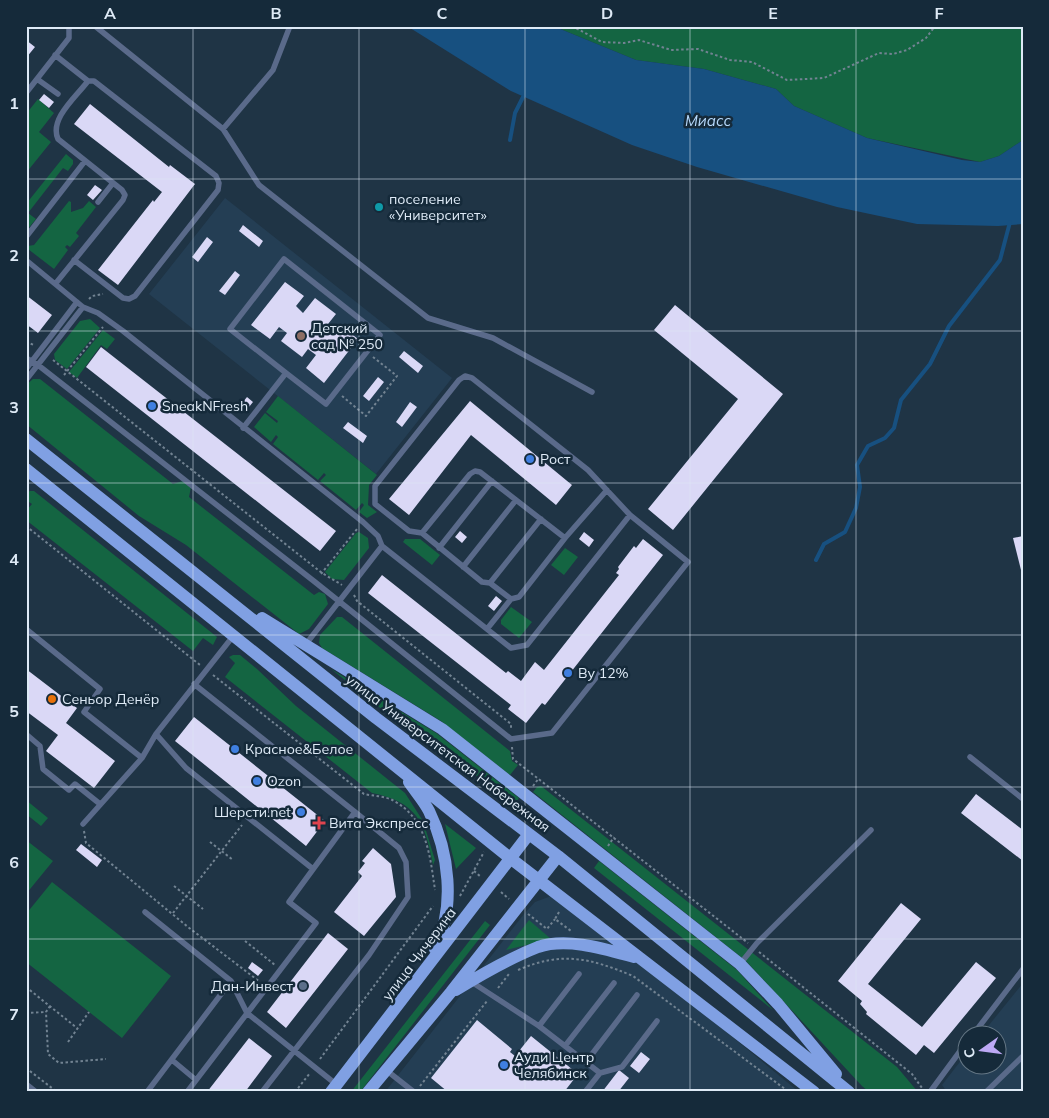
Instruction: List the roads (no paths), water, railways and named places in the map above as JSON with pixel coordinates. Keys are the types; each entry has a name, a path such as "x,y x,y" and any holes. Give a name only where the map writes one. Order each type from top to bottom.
{"main road":[{"name":"улица Университетская Набережная","path":"26,440 376,718 558,856 850,1092"},
{"path":"28,474 234,635 510,858 814,1092"},
{"path":"180,563 305,646 442,729 526,795 740,964 778,1004 850,1092"},
{"path":"402,772 428,809 434,822 446,872 442,897 441,936 422,974"},
{"name":"улица Чичерина","path":"334,1088 529,834"},
{"path":"368,1092 451,992 558,856"},
{"path":"451,992 502,963 539,947 590,946 639,958"}],"lane":[{"path":"26,93 69,38 69,26"},
{"path":"95,26 223,129 259,185 428,318 493,338 592,392"},
{"path":"223,129 273,70 290,26"},
{"path":"55,55 88,81 94,81 216,176 219,183 218,190 135,296 129,299 123,298 74,260"},
{"path":"37,79 58,94"},
{"path":"56,283 123,200 125,195 122,190 58,139 54,131 56,122 88,81"},
{"path":"26,237 85,161"},
{"path":"98,202 113,183"},
{"path":"284,259 380,335 326,404 286,373 230,328 284,259"},
{"path":"26,260 83,307 98,313 108,320 363,522 378,536 382,546 511,648 527,645 630,515"},
{"path":"26,369 29,360 77,302"},
{"path":"26,380 83,307"},
{"path":"29,360 59,381 315,582 511,739 552,733 688,562 630,515 607,490 573,458 472,378 465,376 459,380 375,486 375,504 409,531 422,533 482,582 490,584 511,599 519,598 565,538 607,490"},
{"path":"242,428 286,373"},
{"path":"422,533 470,474 475,471 480,472 565,538"},
{"path":"439,548 492,481"},
{"path":"463,567 516,500"},
{"path":"490,584 541,520"},
{"path":"305,646 382,546"},
{"path":"487,630 511,599"},
{"path":"26,629 100,689 84,712 142,758"},
{"path":"83,824 142,758 156,734 234,635"},
{"path":"194,684 399,848 406,862 408,897 369,955 262,1092"},
{"path":"26,734 40,746 43,769 69,790 75,784 100,804"},
{"path":"156,734 186,768 313,869"},
{"path":"970,757 1023,799"},
{"path":"187,1092 316,923 289,902 355,812"},
{"path":"740,964 754,947 871,830"},
{"path":"144,912 231,981 247,1014 314,1067 334,1088"},
{"path":"980,1026 1023,969"},
{"path":"539,1026 579,974"},
{"path":"147,1092 231,981"},
{"path":"470,981 539,1026 600,1073"},
{"path":"565,1046 614,983"},
{"path":"586,1062 637,995"},
{"path":"585,1092 600,1073 622,1067 657,1021"},
{"path":"986,1092 1023,1056"},
{"path":"930,1092 956,1057"},
{"path":"172,1060 196,1080"},
{"path":"386,1070 414,1092"},
{"path":"26,1084 36,1092"}],"water":[{"name":"Миасс","path":"407,26 553,26 636,60 704,69 776,89 794,106 867,138 962,160 980,162 999,156 1023,140 1023,224 998,226 917,224 837,207 697,167 632,145 511,91"}],"waterway":[{"path":"510,140 515,113 523,97"},
{"path":"816,560 824,544 845,532 856,508 860,487 857,465 868,446 885,438 894,428 901,400 930,364 949,326 1000,260 1010,222"}],"place":[{"name":"поселение «Университет»","path":"379,207"},
{"name":"Детский сад № 250","path":"301,336"},
{"name":"SneakNFresh","path":"152,406"},
{"name":"Рост","path":"530,459"},
{"name":"Ву 12%","path":"568,673"},
{"name":"Сеньор Денёр","path":"52,699"},
{"name":"Красное&Белое","path":"235,749"},
{"name":"Ozon","path":"257,781"},
{"name":"Шерсти.net","path":"301,812"},
{"name":"Вита Экспресс","path":"319,823"},
{"name":"Дан-Инвест","path":"303,986"},
{"name":"Ауди Центр Челябинск","path":"504,1065"}]}
